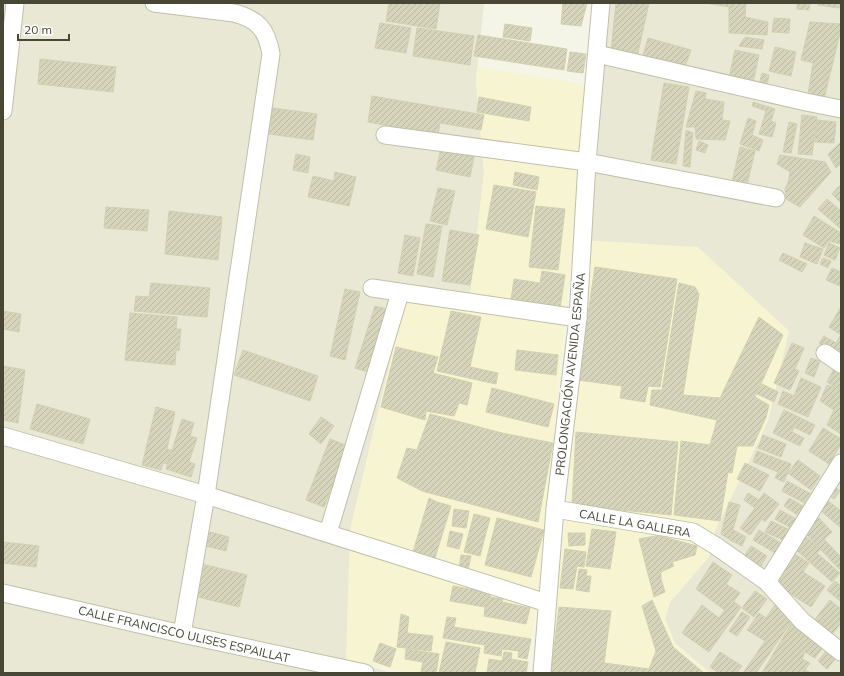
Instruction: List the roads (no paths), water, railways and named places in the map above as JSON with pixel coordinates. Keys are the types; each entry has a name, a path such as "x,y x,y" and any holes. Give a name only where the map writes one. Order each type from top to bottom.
{"street":[{"path":"3,111 15,3"},
{"path":"154,3 234,13 245,16 256,22 264,31 269,42 271,54 206,495 182,634"},
{"name":"PROLONGACIÓN AVENIDA ESPAÑA","path":"542,673 556,509 578,318 587,162 601,3"},
{"path":"597,54 806,102 841,108"},
{"path":"385,136 587,162 776,198"},
{"path":"372,288 578,318"},
{"path":"328,533 400,293"},
{"path":"825,353 841,364"},
{"path":"3,436 206,495 547,603"},
{"path":"767,582 841,463"},
{"name":"CALLE LA GALLERA","path":"556,509 692,532 716,546 767,582 802,621 841,652"},
{"name":"CALLE FRANCISCO ULISES ESPAILLAT","path":"3,592 182,634 365,673"}]}
